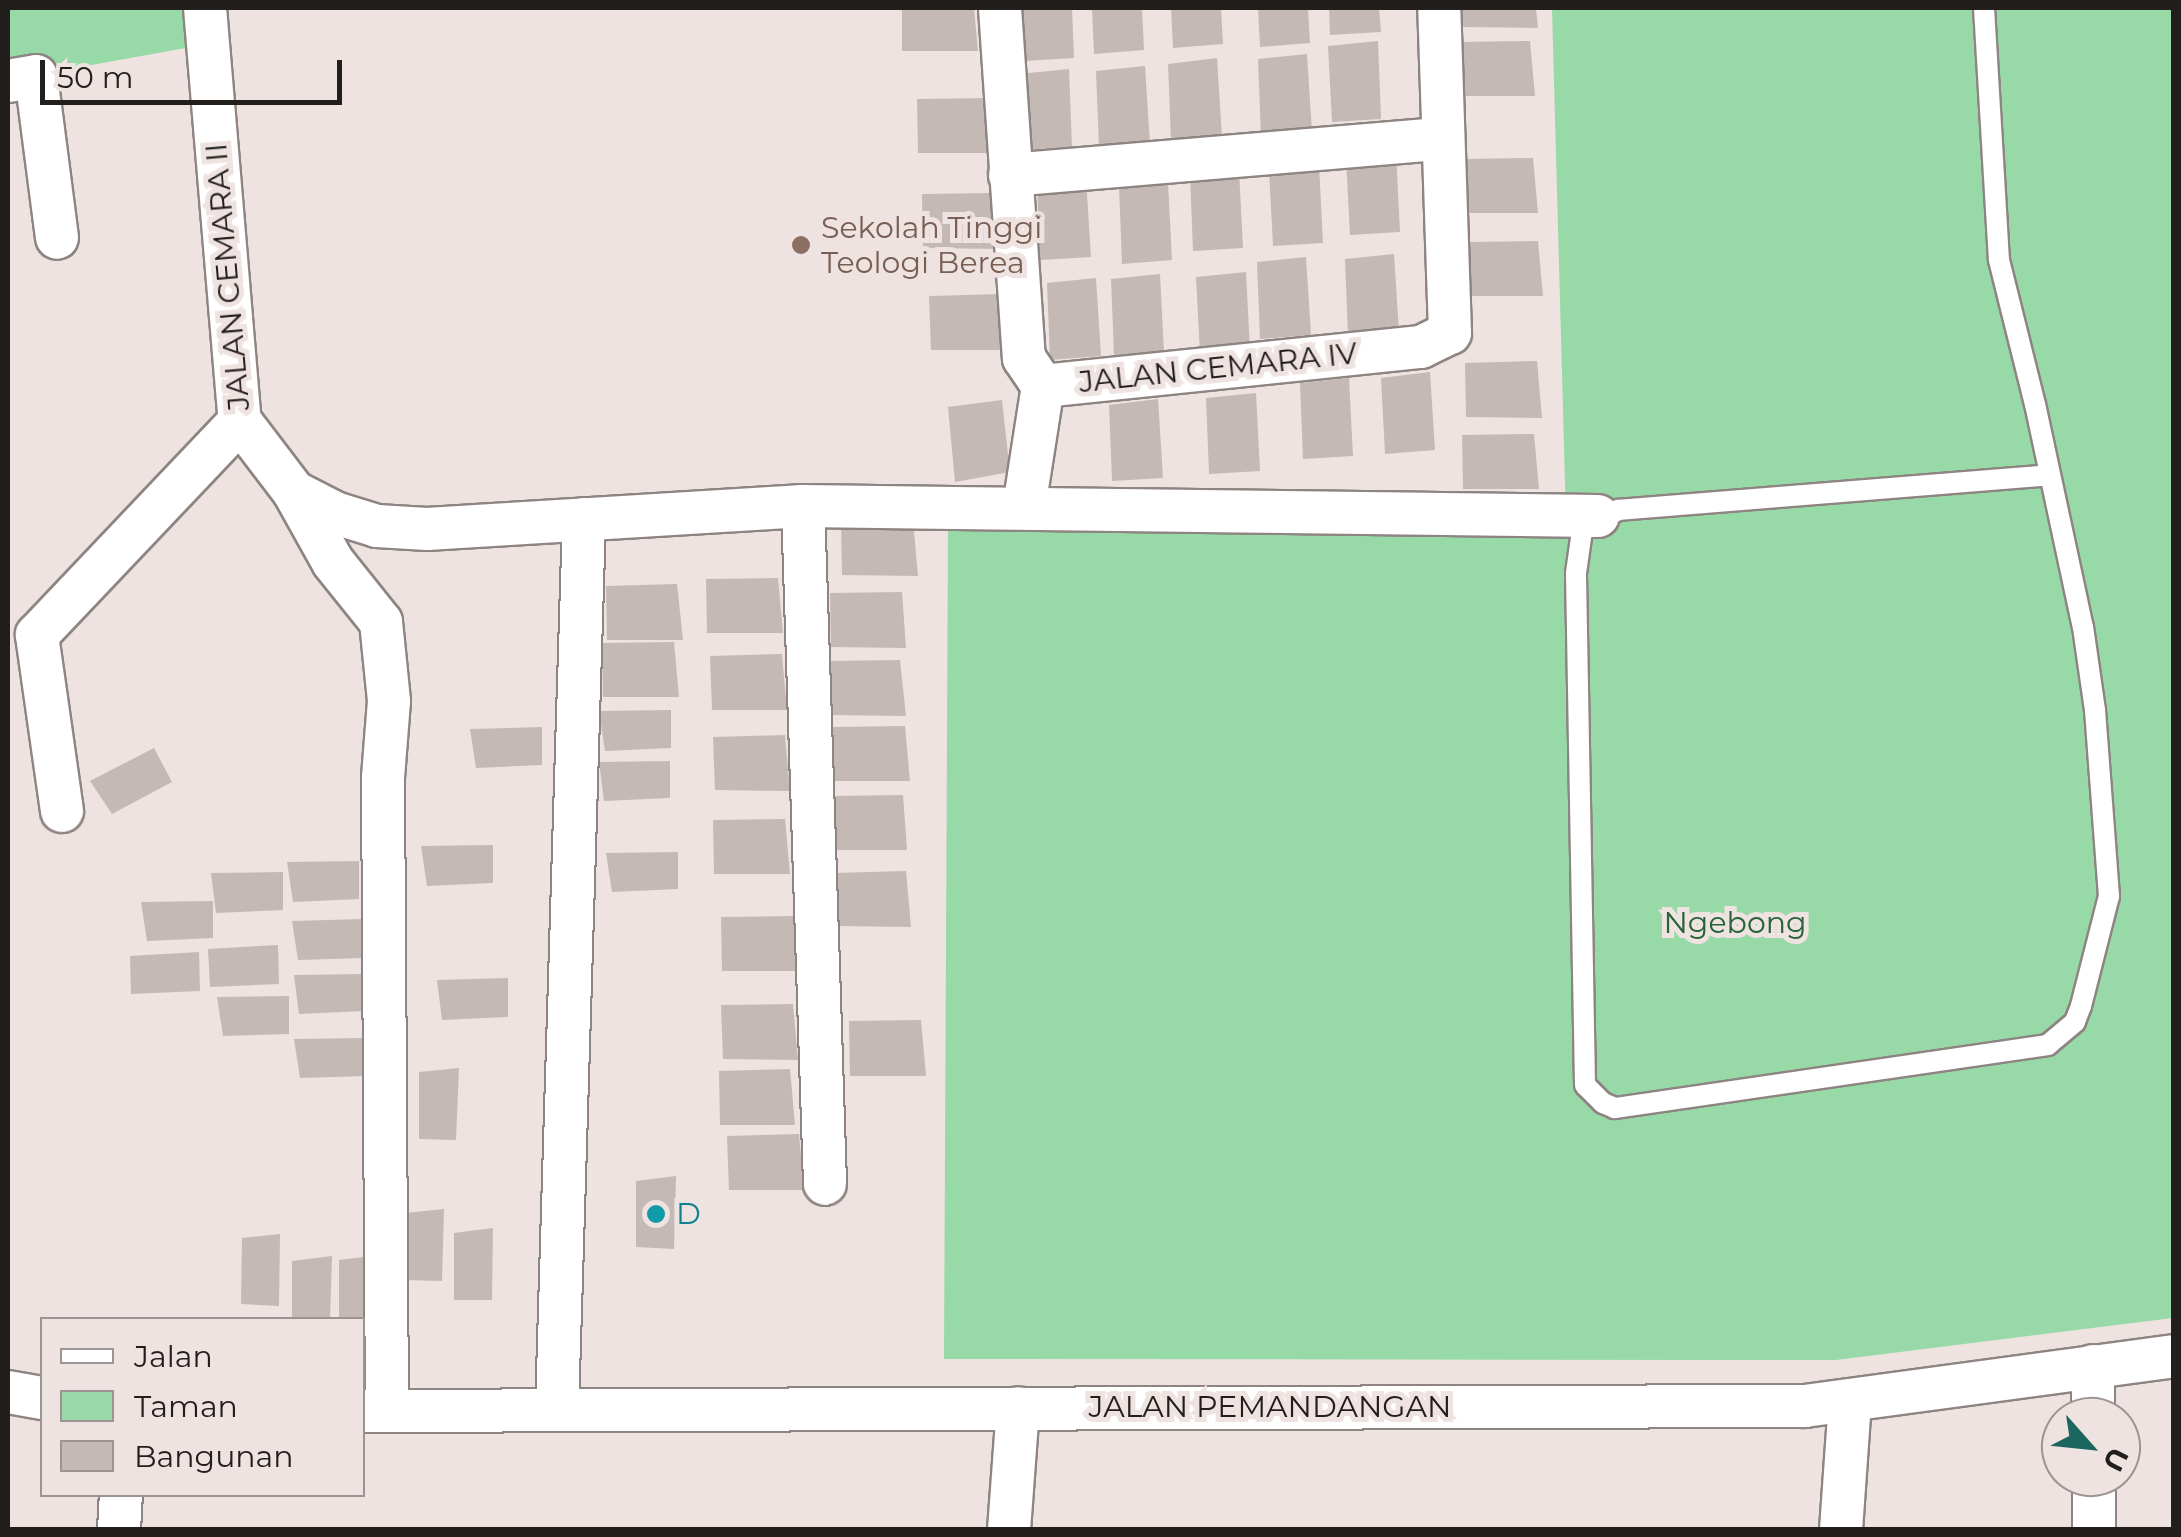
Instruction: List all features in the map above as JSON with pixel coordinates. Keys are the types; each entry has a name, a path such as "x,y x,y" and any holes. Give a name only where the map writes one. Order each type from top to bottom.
{"street":[{"name":"JALAN CEMARA II","path":"205,8 240,422 294,492 332,562 381,622 387,681 375,1411"},
{"name":"JALAN CEMARA IV","path":"1000,8 1024,358 1043,386 1443,340 1454,324 1439,8"},
{"path":"8,81 36,76 57,238"},
{"path":"1010,175 1443,139"},
{"path":"1024,507 1043,386"},
{"path":"62,811 37,634 240,422"},
{"path":"294,492 377,526 584,520 802,506 1598,516"},
{"path":"802,506 825,1184"},
{"path":"557,1408 584,520"},
{"name":"JALAN PEMANDANGAN","path":"375,1411 1786,1406 2174,1356"},
{"path":"2093,1366 2094,1397"},
{"path":"8,1392 40,1398"},
{"path":"1841,1530 1850,1400"},
{"path":"1009,1530 1018,1408"},
{"path":"119,1530 121,1497"},
{"path":"2094,1497 2094,1530"}],"lane":[{"path":"1984,8 1999,260 2049,475 2084,626 2108,870 2104,934 2075,1022 2048,1045 1615,1108 1585,1085 1576,573 1582,530 1598,516 2049,475"}],"green space":[{"path":"8,8 205,8 208,44 8,80"},
{"name":"Ngebong","path":"1552,8 2173,8 2173,1318 1836,1360 944,1359 948,530 1566,520"}],"building":[{"path":"902,8 974,8 978,51 902,51"},
{"path":"1022,8 1072,8 1074,58 1024,61"},
{"path":"1092,8 1142,8 1144,50 1094,54"},
{"path":"1171,8 1221,8 1223,44 1173,48"},
{"path":"1258,8 1308,8 1310,43 1260,47"},
{"path":"1329,8 1379,8 1381,32 1330,35"},
{"path":"1462,8 1536,8 1538,28 1462,27"},
{"path":"1378,41 1381,119 1332,122 1328,46"},
{"path":"1530,41 1535,96 1459,96 1458,42"},
{"path":"1307,54 1312,132 1261,136 1258,59"},
{"path":"1217,58 1222,137 1171,140 1168,64"},
{"path":"1145,66 1150,144 1099,147 1096,71"},
{"path":"1069,69 1072,147 1023,150 1019,74"},
{"path":"989,98 993,153 918,153 917,99"},
{"path":"1396,153 1400,232 1350,235 1346,159"},
{"path":"1533,158 1538,213 1463,213 1461,159"},
{"path":"1319,165 1323,243 1273,246 1269,170"},
{"path":"1239,170 1243,248 1193,251 1190,175"},
{"path":"1086,178 1091,257 1040,260 1037,184"},
{"path":"1168,182 1172,260 1122,264 1119,187"},
{"path":"994,193 999,249 923,248 922,194"},
{"path":"1538,241 1543,296 1467,296 1466,242"},
{"path":"1394,254 1399,332 1348,335 1345,259"},
{"path":"1306,257 1311,335 1260,339 1257,262"},
{"path":"1246,272 1250,350 1200,354 1196,277"},
{"path":"1160,274 1164,352 1114,356 1111,279"},
{"path":"1096,278 1101,356 1050,360 1047,283"},
{"path":"1001,294 1006,350 931,350 929,296"},
{"path":"1537,361 1542,418 1466,417 1465,363"},
{"path":"1430,372 1435,450 1385,454 1381,378"},
{"path":"1349,378 1353,456 1303,459 1300,383"},
{"path":"1256,393 1260,471 1209,474 1206,398"},
{"path":"1158,399 1163,478 1112,481 1109,405"},
{"path":"1002,400 1010,472 955,482 948,407"},
{"path":"1534,434 1539,489 1463,489 1462,435"},
{"path":"913,520 918,576 842,575 841,522"},
{"path":"778,578 783,633 707,633 706,579"},
{"path":"677,584 683,640 607,640 606,586"},
{"path":"902,592 906,648 831,647 830,593"},
{"path":"674,642 679,697 603,697 602,643"},
{"path":"782,654 787,710 712,710 710,656"},
{"path":"900,660 906,716 830,715 828,661"},
{"path":"671,710 671,748 605,751 599,711"},
{"path":"905,726 910,781 834,781 833,727"},
{"path":"542,727 542,765 476,768 470,729"},
{"path":"785,735 790,791 715,790 713,737"},
{"path":"154,748 172,782 112,814 90,781"},
{"path":"670,761 670,798 604,801 599,762"},
{"path":"903,795 907,850 832,850 831,796"},
{"path":"785,819 790,874 714,874 713,820"},
{"path":"493,845 493,883 427,886 421,846"},
{"path":"678,852 678,889 612,892 606,853"},
{"path":"359,861 359,899 293,902 287,862"},
{"path":"906,871 911,927 836,926 835,873"},
{"path":"283,872 283,910 216,913 211,873"},
{"path":"213,901 213,938 147,941 141,902"},
{"path":"793,916 798,971 722,971 721,917"},
{"path":"364,919 364,958 298,960 292,921"},
{"path":"278,945 279,984 210,987 208,949"},
{"path":"199,952 200,991 131,994 130,956"},
{"path":"365,974 365,1011 299,1014 294,975"},
{"path":"508,978 508,1017 442,1020 437,980"},
{"path":"289,996 289,1034 223,1036 217,997"},
{"path":"793,1004 798,1060 723,1059 721,1005"},
{"path":"921,1020 926,1076 850,1076 849,1021"},
{"path":"366,1038 366,1076 300,1078 294,1039"},
{"path":"459,1068 456,1140 419,1139 419,1072"},
{"path":"790,1069 795,1125 720,1125 719,1071"},
{"path":"799,1134 804,1190 729,1190 727,1136"},
{"name":"D","path":"676,1176 674,1249 636,1247 636,1181"},
{"path":"444,1209 442,1281 405,1280 405,1213"},
{"path":"493,1228 492,1300 454,1300 454,1233"},
{"path":"280,1234 279,1306 241,1304 242,1238"},
{"path":"379,1255 377,1328 365,1327 365,1317 339,1317 339,1260"},
{"path":"332,1256 330,1317 292,1317 292,1261"}],"place":[{"name":"Sekolah Tinggi Teologi Berea","path":"801,245"},
{"name":"D","path":"656,1214"}]}
